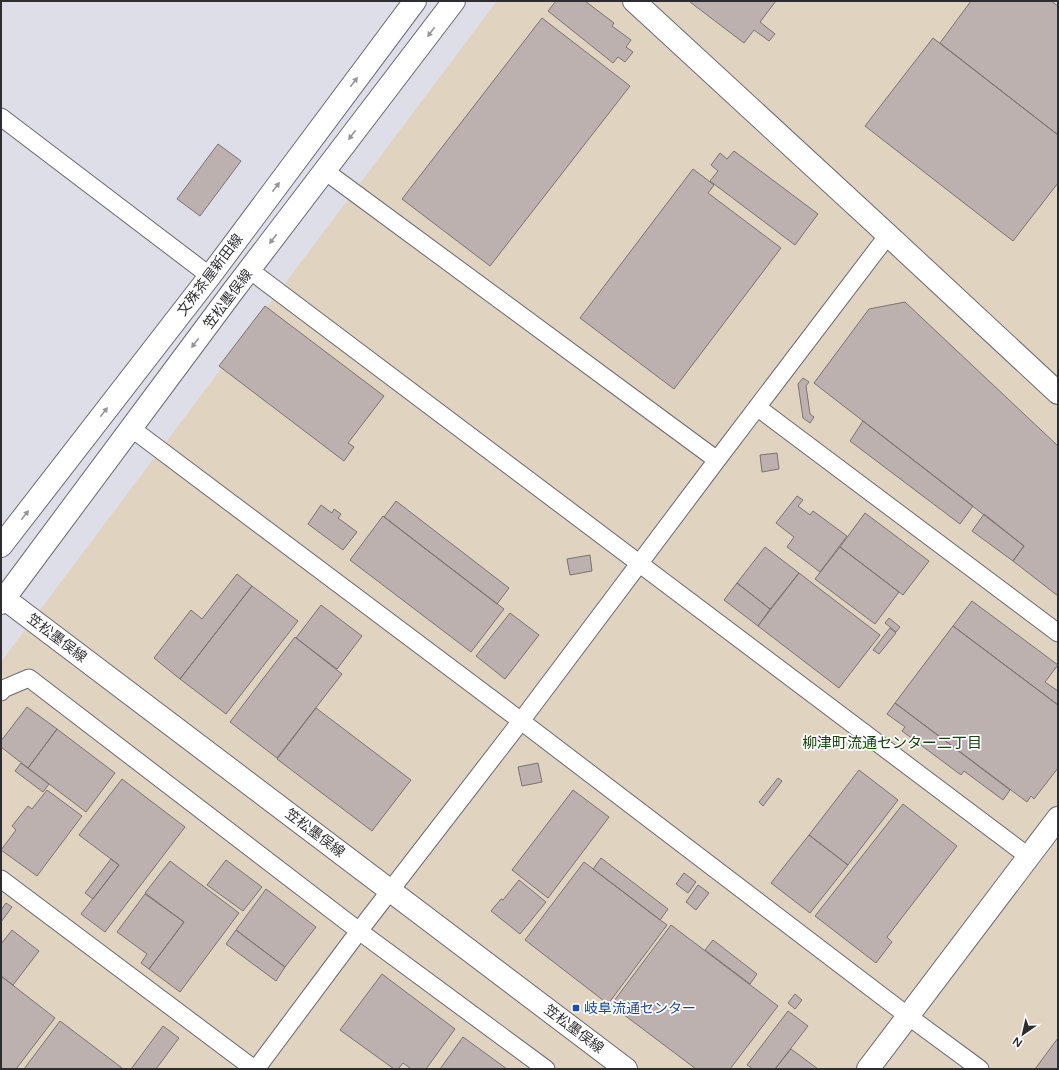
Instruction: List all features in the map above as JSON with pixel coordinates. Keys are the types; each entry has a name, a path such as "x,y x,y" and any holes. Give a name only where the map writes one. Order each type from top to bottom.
{"main road":[{"name":"文殊茶屋新田線","path":"1,546 210,276 415,1"},
{"name":"笠松墨俣線","path":"454,1 2,599 626,1069"},
{"path":"634,1 1058,393"},
{"path":"868,1069 1058,818"}],"street":[{"path":"1,117 210,276"},
{"path":"325,171 717,460"},
{"path":"1,879 255,1069 521,721 888,235"},
{"path":"259,277 1029,857"},
{"path":"757,407 1058,633"},
{"path":"131,428 980,1069"},
{"path":"1,692 3,689 29,678 359,931 546,1069"}],"shaded area":[{"path":"497,1 1058,1 1058,1069 1,1069 1,662"}],"building":[{"path":"556,1 585,1 614,23 612,26 631,40 626,47 633,52 625,62 618,57 613,63 548,11"},
{"path":"776,1 760,22 775,34 769,41 754,30 744,43 690,2"},
{"path":"971,1 1051,1 1058,6 1058,135 940,43"},
{"path":"542,18 630,86 490,266 402,199"},
{"path":"933,38 1058,135 1058,183 1013,241 865,126"},
{"path":"218,144 241,161 200,216 177,199"},
{"path":"734,151 818,214 795,245 710,181 718,171 711,165 720,153 727,159"},
{"path":"693,169 714,185 708,193 781,248 674,389 580,318"},
{"path":"905,302 1058,446 1058,596 1013,561 1024,546 814,383 869,309"},
{"path":"265,306 384,396 348,443 354,447 344,461 219,366"},
{"path":"803,378 809,382 806,386 810,414 814,417 810,423 803,418 798,384"},
{"path":"863,421 973,506 960,524 850,441"},
{"path":"777,453 779,469 762,472 760,455"},
{"path":"797,496 803,500 798,506 810,515 813,511 847,536 820,572 787,547 794,537 776,523"},
{"path":"396,501 509,588 497,604 384,517"},
{"path":"321,505 332,513 334,509 341,514 338,518 357,532 343,550 308,524"},
{"path":"865,513 929,561 903,595 840,547"},
{"path":"984,514 1024,546 1013,561 972,531"},
{"path":"383,516 504,609 471,652 350,560"},
{"path":"765,547 799,573 770,609 737,583"},
{"path":"840,547 899,592 875,624 815,579"},
{"path":"590,555 592,571 570,575 567,559"},
{"path":"799,573 880,635 839,688 758,626"},
{"path":"237,574 252,586 180,679 154,658 191,610 202,619"},
{"path":"737,583 770,609 758,626 724,600"},
{"path":"252,586 298,621 226,714 180,679"},
{"path":"972,601 1058,665 1045,682 1058,691 1058,705 953,626"},
{"path":"321,605 362,636 337,669 296,638"},
{"path":"510,613 539,635 505,679 476,656"},
{"path":"889,618 900,627 896,632 885,623"},
{"path":"953,626 1058,705 1058,768 1034,799 1031,796 1027,802 895,703"},
{"path":"890,628 896,633 879,654 873,650"},
{"path":"295,637 342,674 277,758 230,722"},
{"path":"895,703 1010,790 1003,800 964,771 961,775 902,731 905,727 887,714"},
{"path":"27,707 57,729 28,768 1,747 1,741"},
{"path":"316,708 411,780 372,831 277,759"},
{"path":"57,729 115,773 86,812 28,768"},
{"path":"21,763 49,784 43,792 15,771"},
{"path":"538,763 542,782 522,786 518,767"},
{"path":"859,770 898,800 848,865 809,835"},
{"path":"778,778 782,781 763,806 759,802"},
{"path":"122,779 185,827 105,932 81,914 119,865 79,835"},
{"path":"47,790 82,816 37,876 1,850 16,830 12,826 28,806 32,809"},
{"path":"573,790 609,817 548,898 512,870"},
{"path":"903,804 957,846 887,937 892,942 876,963 815,916"},
{"path":"809,835 848,865 810,913 771,883"},
{"path":"601,858 668,909 660,920 593,869"},
{"path":"111,859 119,865 93,899 85,893"},
{"path":"226,860 262,887 243,911 207,885"},
{"path":"170,861 239,913 180,992 149,969 184,922 145,893"},
{"path":"584,862 667,925 608,1004 525,940"},
{"path":"684,873 696,882 688,893 676,884"},
{"path":"519,880 546,902 520,934 491,911 501,899 503,900"},
{"path":"698,885 709,893 696,910 686,902"},
{"path":"266,889 316,927 285,967 236,930"},
{"path":"145,894 184,922 149,969 141,963 147,954 117,932"},
{"path":"6,903 12,907 1,922 1,910"},
{"path":"671,925 778,1006 730,1069 696,1069 611,1005"},
{"path":"12,930 39,951 13,985 1,976 1,944"},
{"path":"236,930 285,967 276,981 226,944"},
{"path":"713,940 757,974 750,984 705,950"},
{"path":"382,974 455,1029 426,1069 409,1069 410,1068 403,1063 398,1069 394,1069 340,1030"},
{"path":"1,976 55,1018 16,1069 1,1069"},
{"path":"795,994 802,1000 795,1009 788,1003"},
{"path":"788,1011 808,1026 775,1069 753,1069 747,1065"},
{"path":"60,1021 122,1068 24,1069"},
{"path":"163,1026 179,1038 156,1069 131,1069"},
{"path":"463,1037 507,1069 440,1069"},
{"path":"1058,1038 1058,1069 1035,1069"},
{"path":"791,1049 818,1069 775,1069"}],"place":[{"name":"岐阜流通センター","path":"576,1008"}],"district":[{"name":"柳津町流通センター二丁目","path":"892,743"}]}
